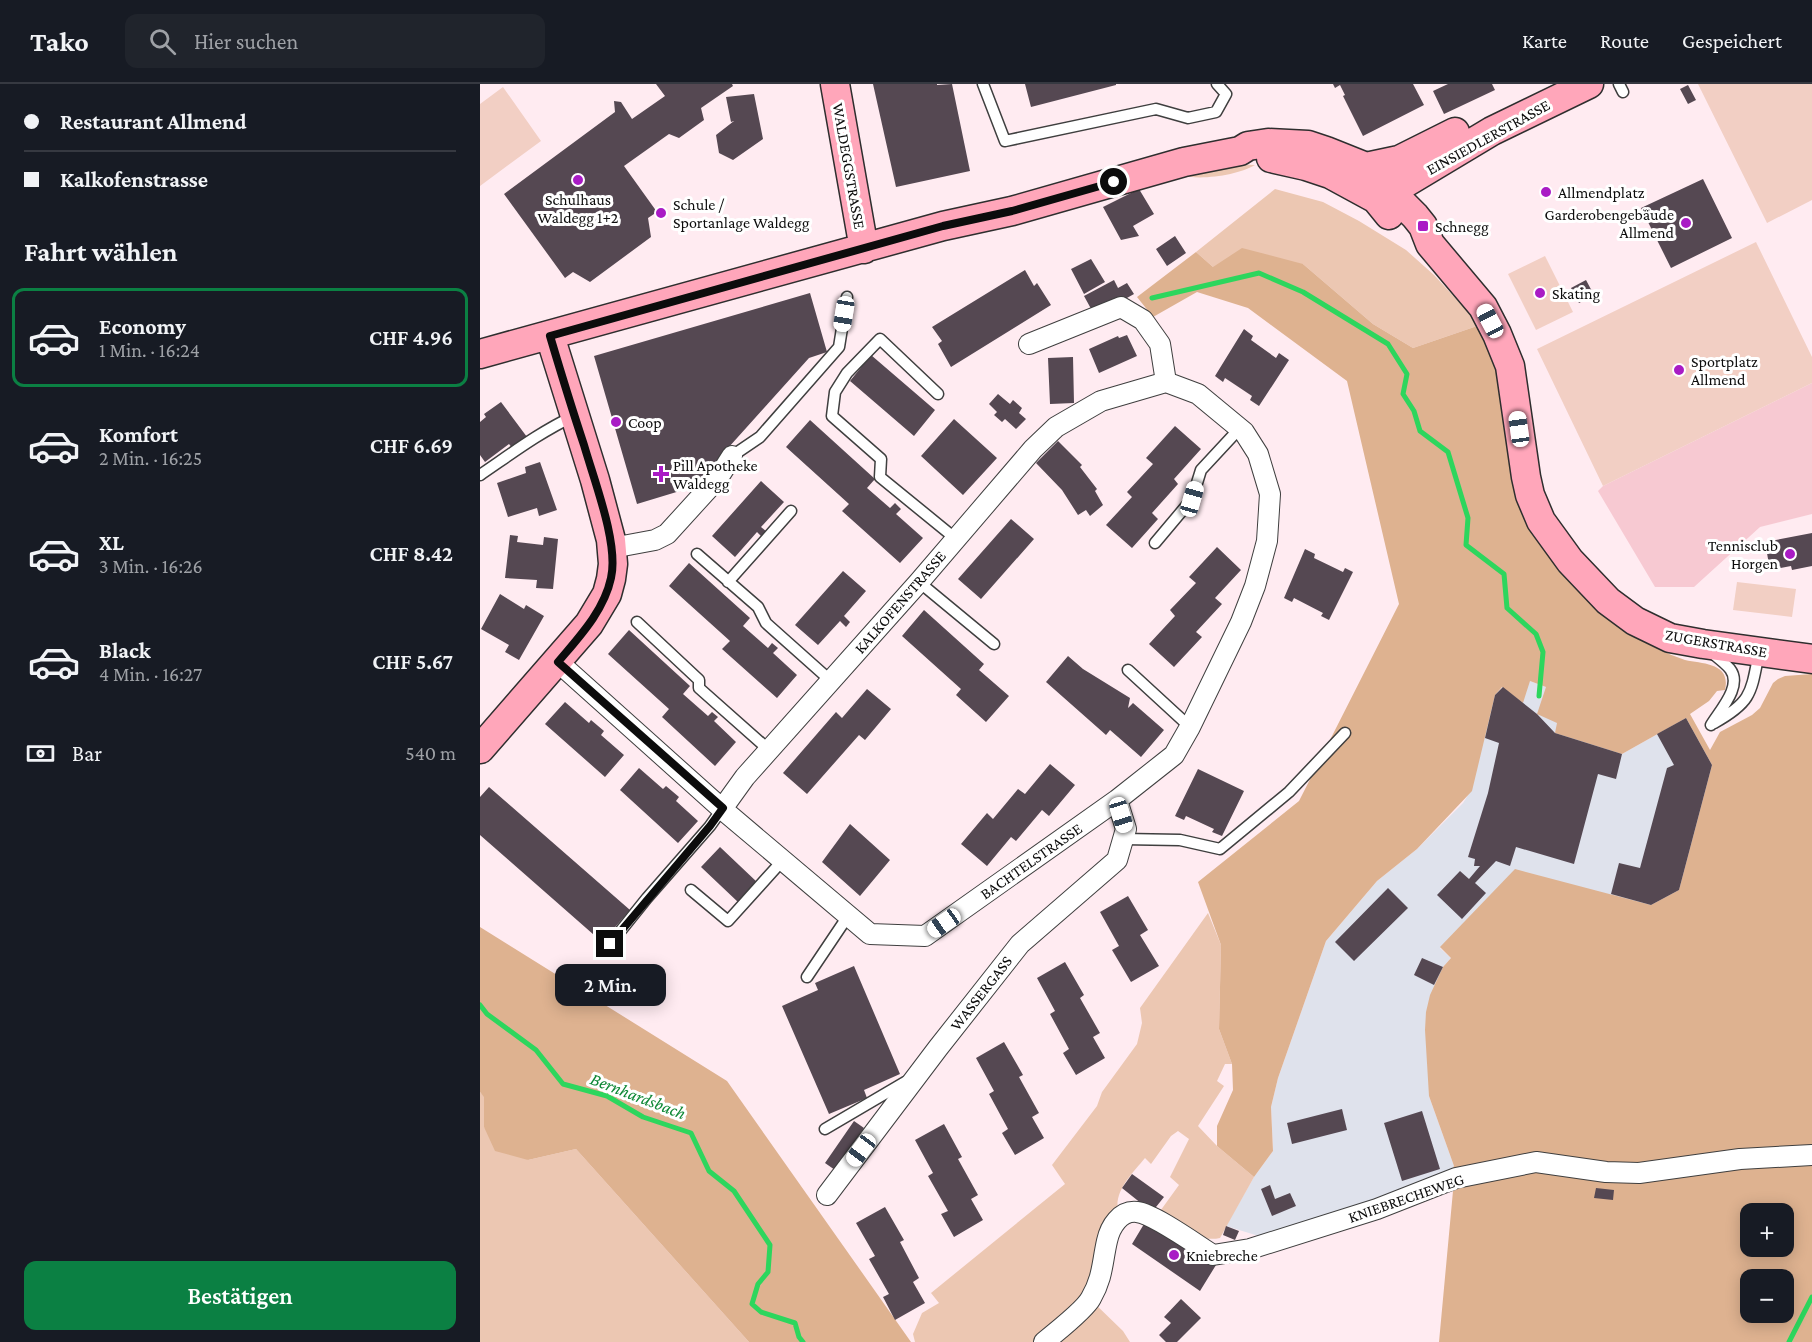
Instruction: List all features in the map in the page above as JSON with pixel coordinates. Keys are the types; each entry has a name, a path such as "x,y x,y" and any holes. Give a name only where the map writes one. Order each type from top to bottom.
{"main road":[{"name":"WALDEGGSTRASSE","path":"835,84 864,249"},
{"name":"EINSIEDLERSTRASSE","path":"1366,167 1399,160 1544,84"},
{"name":"EINSIEDLERSTRASSE","path":"1381,193 1407,182 1491,131 1589,84"},
{"name":"ZUGERSTRASSE","path":"480,354 943,226 1012,211 1184,162 1268,143 1308,145 1366,167 1393,219 1405,230 1431,244 1483,307 1510,366 1530,495 1541,521 1554,540 1594,587 1635,621 1670,638 1703,645 1812,659"},
{"name":"ZUGERSTRASSE","path":"1240,151 1306,166 1381,193"},
{"name":"EINSIEDLERSTRASSE","path":"1381,193 1399,160"},
{"path":"480,749 590,624 607,594 614,564 595,480 550,336"}],"street":[{"path":"1029,344 1121,307 1143,320 1160,344 1166,382 1198,394 1242,430"},
{"name":"KALKOFENSTRASSE","path":"723,808 745,777 1034,449 1056,427 1101,401 1166,382"},
{"name":"BACHTELSTRASSE","path":"558,662 870,934 925,936 1117,800 1174,755 1241,622 1255,586 1267,542 1270,494 1258,454 1242,430"},
{"path":"612,548 656,540 667,534 718,478 732,456"},
{"path":"1117,800 1126,829 1123,839"},
{"name":"WASSERGASS","path":"827,1195 910,1084 1020,944 1117,860 1123,839"},
{"name":"KNIEBRECHEWEG","path":"1044,1342 1090,1300 1103,1271 1107,1239 1113,1224 1122,1215 1136,1212 1152,1217 1213,1255 1250,1249 1356,1216 1456,1178 1536,1162 1606,1172 1639,1173 1740,1159 1812,1155"}],"lane":[{"path":"983,84 1005,141 1156,109 1188,118 1216,112 1226,94 1217,84"},
{"path":"732,456 760,437 839,347 847,297"},
{"path":"938,394 880,339 847,373 835,392 832,416 881,459 880,477 956,538"},
{"path":"480,475 540,434 574,416"},
{"path":"1155,543 1192,499 1201,470 1242,430"},
{"path":"728,582 791,511"},
{"path":"697,554 758,607 766,623 831,681"},
{"path":"919,582 994,644"},
{"path":"637,622 699,680 699,688 769,750"},
{"path":"1703,645 1730,669 1734,680 1732,691 1711,725 1726,716 1752,691 1759,652"},
{"path":"1128,670 1190,727"},
{"path":"1123,839 1179,840 1220,849 1289,792 1345,733"},
{"name":"KALKOFENSTRASSE","path":"607,942 710,826 723,808"},
{"path":"691,890 728,921 783,860"},
{"path":"807,977 848,916"},
{"path":"825,1129 905,1082 910,1084"}],"shaded area":[{"path":"1698,84 1812,84 1812,200 1767,223"},
{"path":"503,87 541,141 480,186 480,104"},
{"path":"1229,164 1255,165 1239,172 1219,176 1181,175"},
{"path":"1275,189 1323,202 1406,250 1434,275 1480,325 1413,348 1373,324 1303,264 1213,267 1196,252"},
{"name":"Sportplatz Allmend","path":"1756,242 1812,357 1812,383 1603,486 1537,349"},
{"path":"1242,248 1303,264 1373,324 1413,348 1480,325 1494,354 1514,481 1658,649 1685,660 1714,666 1724,674 1725,690 1717,691 1709,701 1690,714 1710,750 1720,732 1752,715 1760,708 1773,683 1778,679 1785,676 1812,674 1812,1342 1439,1342 1453,1191 1449,1174 1454,1166 1429,1096 1425,1030 1430,995 1443,967 1451,958 1440,947 1515,869 1651,905 1679,890 1712,765 1686,718 1622,754 1555,733 1557,723 1537,714 1546,687 1530,681 1523,703 1502,687 1495,695 1472,791 1417,849 1377,881 1326,941 1278,1078 1271,1107 1273,1151 1254,1177 1217,1146 1217,1126 1233,1090 1232,1064 1219,1029 1221,945 1198,882 1299,801 1399,604 1347,381 1248,308 1197,292 1153,317 1137,297 1196,252 1213,267"},
{"name":"Skating","path":"1545,256 1573,312 1536,330 1508,274"},
{"path":"1812,383 1812,514 1760,527 1694,587 1655,587 1598,491 1603,486"},
{"path":"1737,582 1796,589 1792,617 1733,610"},
{"path":"1530,681 1546,687 1558,723 1622,754 1686,718 1712,765 1679,890 1651,905 1440,948 1451,958 1443,967 1429,1096 1454,1166 1449,1174 1262,1237 1226,1226 1254,1177 1273,1151 1271,1107 1278,1078 1326,941 1377,881 1417,849 1463,803 1470,792 1495,695 1503,687"},
{"path":"1208,913 1221,945 1219,1029 1232,1064 1225,1064 1217,1081 1224,1086 1198,1126 1217,1146 1254,1177 1220,1238 1195,1236 1158,1214 1179,1185 1170,1177 1189,1139 1178,1131 1171,1136 1151,1164 1145,1158 1122,1189 1118,1211 1091,1300 1123,1331 1130,1342 915,1342 913,1334 922,1313 939,1303 931,1293 1065,1184 1052,1165 1097,1106 1102,1092 1137,1044 1142,1023 1140,1008"},
{"path":"480,927 727,1081 911,1342 749,1342 576,1149 528,1160 495,1151 484,1127 484,1097 480,1092"},
{"path":"480,1092 484,1096 484,1127 528,1160 576,1149 749,1342 480,1342"}],"building":[{"name":"Schulhaus Waldegg 1+2","path":"656,84 732,84 733,86 701,108 704,120 679,138 669,134 624,166 657,212 648,218 651,237 590,282 573,272 565,278 504,194 615,112 614,101 621,102 632,119 665,96"},
{"path":"873,84 952,84 970,171 896,187"},
{"path":"1025,84 1116,84 1116,85 1031,107"},
{"path":"1333,84 1413,84 1424,105 1363,136 1340,85 1335,88"},
{"path":"1448,84 1492,84 1495,90 1444,114 1433,91"},
{"path":"1688,85 1696,100 1688,104 1680,89"},
{"path":"754,94 763,139 733,160 719,153 716,135 734,121 731,122 726,97"},
{"name":"Garderobengebäude Allmend","path":"1703,179 1732,238 1671,268 1641,208"},
{"path":"1139,189 1154,214 1133,226 1139,236 1121,240 1103,207"},
{"path":"1175,236 1186,253 1167,266 1156,249"},
{"path":"1091,259 1105,282 1084,294 1071,269"},
{"path":"1025,270 1034,286 1037,283 1051,305 951,367 938,344 942,341 932,327"},
{"path":"1114,280 1118,288 1127,283 1134,294 1095,316 1084,296"},
{"path":"1586,280 1594,295 1579,303 1571,288"},
{"path":"810,293 827,352 809,358 693,487 637,504 594,356"},
{"path":"1244,329 1253,336 1251,340 1276,358 1279,353 1289,360 1259,406 1250,400 1252,396 1225,378 1223,382 1215,376"},
{"path":"1127,335 1137,356 1099,373 1089,349 1118,336 1119,338"},
{"path":"871,355 935,410 914,436 850,381"},
{"path":"1073,357 1074,403 1050,404 1048,358"},
{"path":"998,394 1010,404 1013,400 1022,408 1019,413 1026,419 1016,429 1005,419 1002,422 994,415 997,412 989,404"},
{"path":"501,402 527,437 513,449 509,444 485,462 480,455 480,422 486,417 484,414"},
{"path":"954,419 997,458 963,495 921,456"},
{"path":"810,420 875,479 867,488 890,508 895,503 901,509 896,514 923,538 900,563 842,511 849,504 786,447"},
{"path":"1175,426 1201,449 1174,479 1178,484 1152,513 1158,519 1132,548 1106,525 1132,497 1127,492 1153,464 1146,458"},
{"path":"1058,441 1082,465 1080,467 1097,489 1095,491 1103,505 1090,516 1086,510 1078,515 1062,490 1036,463"},
{"path":"540,462 557,510 539,516 537,508 508,517 497,483 526,473 525,467"},
{"path":"761,481 784,502 761,527 767,532 762,537 757,532 735,557 712,536"},
{"path":"1011,519 1034,539 981,599 958,579"},
{"name":"Tennisclub Horgen","path":"1812,533 1812,566 1792,570 1791,566 1770,570 1765,542"},
{"path":"510,535 518,536 517,542 543,545 544,537 558,539 553,589 536,588 537,580 505,578"},
{"path":"1217,547 1241,570 1215,598 1222,604 1196,632 1202,637 1174,667 1149,644 1175,616 1170,610 1196,583 1189,577"},
{"path":"1305,549 1315,554 1314,558 1343,572 1345,568 1353,572 1329,620 1321,616 1323,613 1294,598 1292,602 1284,598"},
{"path":"689,563 750,618 743,626 768,648 772,643 778,648 773,653 797,675 777,698 722,649 730,641 669,586"},
{"path":"843,571 866,591 844,616 850,622 846,627 840,621 818,645 795,625"},
{"path":"500,594 524,609 526,605 544,616 519,660 505,652 509,645 481,629"},
{"path":"924,610 984,664 979,670 1009,696 986,722 956,695 961,689 902,636"},
{"path":"629,630 690,686 683,694 708,716 712,712 718,717 714,721 736,742 715,766 662,717 669,709 608,654"},
{"path":"1068,656 1083,669 1130,698 1128,708 1133,703 1164,730 1141,757 1110,730 1106,735 1046,682"},
{"path":"1503,687 1537,714 1555,733 1622,754 1616,779 1598,774 1574,864 1516,847 1510,866 1496,861 1475,883 1486,893 1462,919 1437,895 1460,871 1469,879 1480,866 1474,866 1475,859 1468,857 1488,793 1499,743 1485,738 1495,695"},
{"path":"867,689 891,709 865,740 859,735 807,794 783,773 836,712 842,718"},
{"path":"565,702 589,723 591,720 604,731 601,735 624,755 605,777 545,724"},
{"path":"1686,718 1712,765 1679,890 1651,905 1611,894 1619,863 1640,868 1667,768 1674,765 1657,734"},
{"path":"1050,764 1075,785 1049,816 1042,810 1016,841 1011,837 987,866 961,844 987,813 993,819 1018,789 1025,794"},
{"path":"639,768 663,789 666,786 679,797 676,801 698,821 678,843 620,790"},
{"path":"1198,769 1244,791 1222,836 1212,832 1214,829 1186,816 1184,820 1175,816"},
{"path":"489,787 630,910 602,942 480,835 480,797"},
{"path":"850,824 890,860 860,896 822,862"},
{"path":"720,847 758,883 739,903 701,867"},
{"path":"1388,888 1408,908 1354,961 1335,942"},
{"path":"1128,896 1148,930 1140,935 1159,966 1131,982 1112,950 1119,946 1100,912"},
{"path":"1422,958 1443,967 1434,985 1414,975"},
{"path":"1065,962 1084,995 1080,998 1100,1033 1093,1037 1105,1058 1076,1075 1063,1053 1069,1049 1050,1014 1055,1011 1037,978"},
{"path":"854,966 900,1074 864,1090 867,1098 829,1114 782,1006 818,990 815,983"},
{"path":"1004,1042 1023,1075 1019,1077 1039,1113 1032,1117 1044,1138 1015,1155 1002,1133 1008,1129 989,1094 994,1091 976,1058"},
{"path":"1342,1109 1347,1130 1292,1144 1287,1123"},
{"path":"1422,1111 1440,1169 1402,1181 1384,1123"},
{"path":"854,1121 864,1128 835,1170 825,1163"},
{"path":"944,1124 962,1157 958,1159 978,1195 971,1199 983,1220 954,1237 941,1214 948,1211 928,1176 933,1173 915,1140"},
{"path":"1132,1174 1164,1197 1152,1212 1122,1188"},
{"path":"1270,1185 1275,1199 1290,1193 1296,1206 1272,1216 1261,1189"},
{"path":"1596,1188 1614,1190 1613,1200 1594,1198"},
{"path":"885,1207 904,1240 900,1242 919,1278 913,1282 925,1303 895,1320 883,1297 889,1294 869,1259 875,1256 856,1223"},
{"name":"Kniebreche","path":"1147,1219 1216,1265 1200,1291 1132,1244"},
{"path":"1226,1226 1239,1231 1235,1240 1223,1235"},
{"path":"1181,1299 1201,1318 1177,1342 1166,1342 1159,1335 1171,1323 1164,1317"}],"waterway":[{"path":"1152,298 1259,273 1303,292 1388,344 1407,374 1403,394 1414,411 1420,431 1448,452 1468,518 1466,545 1504,574 1507,608 1536,634 1543,652 1539,696"},
{"name":"Bernhardsbach","path":"480,1005 487,1014 536,1050 563,1084 607,1096 643,1117 691,1133 709,1171 734,1191 770,1245 768,1272 758,1284 752,1304 761,1312 795,1323 803,1342"},
{"path":"1789,1342 1812,1297"}],"place":[{"name":"Schulhaus Waldegg 1+2","path":"578,180"},
{"name":"Allmendplatz","path":"1546,192"},
{"name":"Schule / Sportanlage Waldegg","path":"661,213"},
{"name":"Garderobengebäude Allmend","path":"1686,223"},
{"name":"Schnegg","path":"1423,226"},
{"name":"Skating","path":"1540,293"},
{"name":"Sportplatz Allmend","path":"1679,370"},
{"name":"Coop","path":"616,422"},
{"name":"Pill Apotheke Waldegg","path":"661,474"},
{"name":"Tennisclub Horgen","path":"1790,554"},
{"name":"Kniebreche","path":"1174,1255"}],"route":[{"path":"610,944 723,808 558,662 590,624 607,594 614,564 611,540 595,480 550,336 943,226 1012,211 1114,182"}]}
